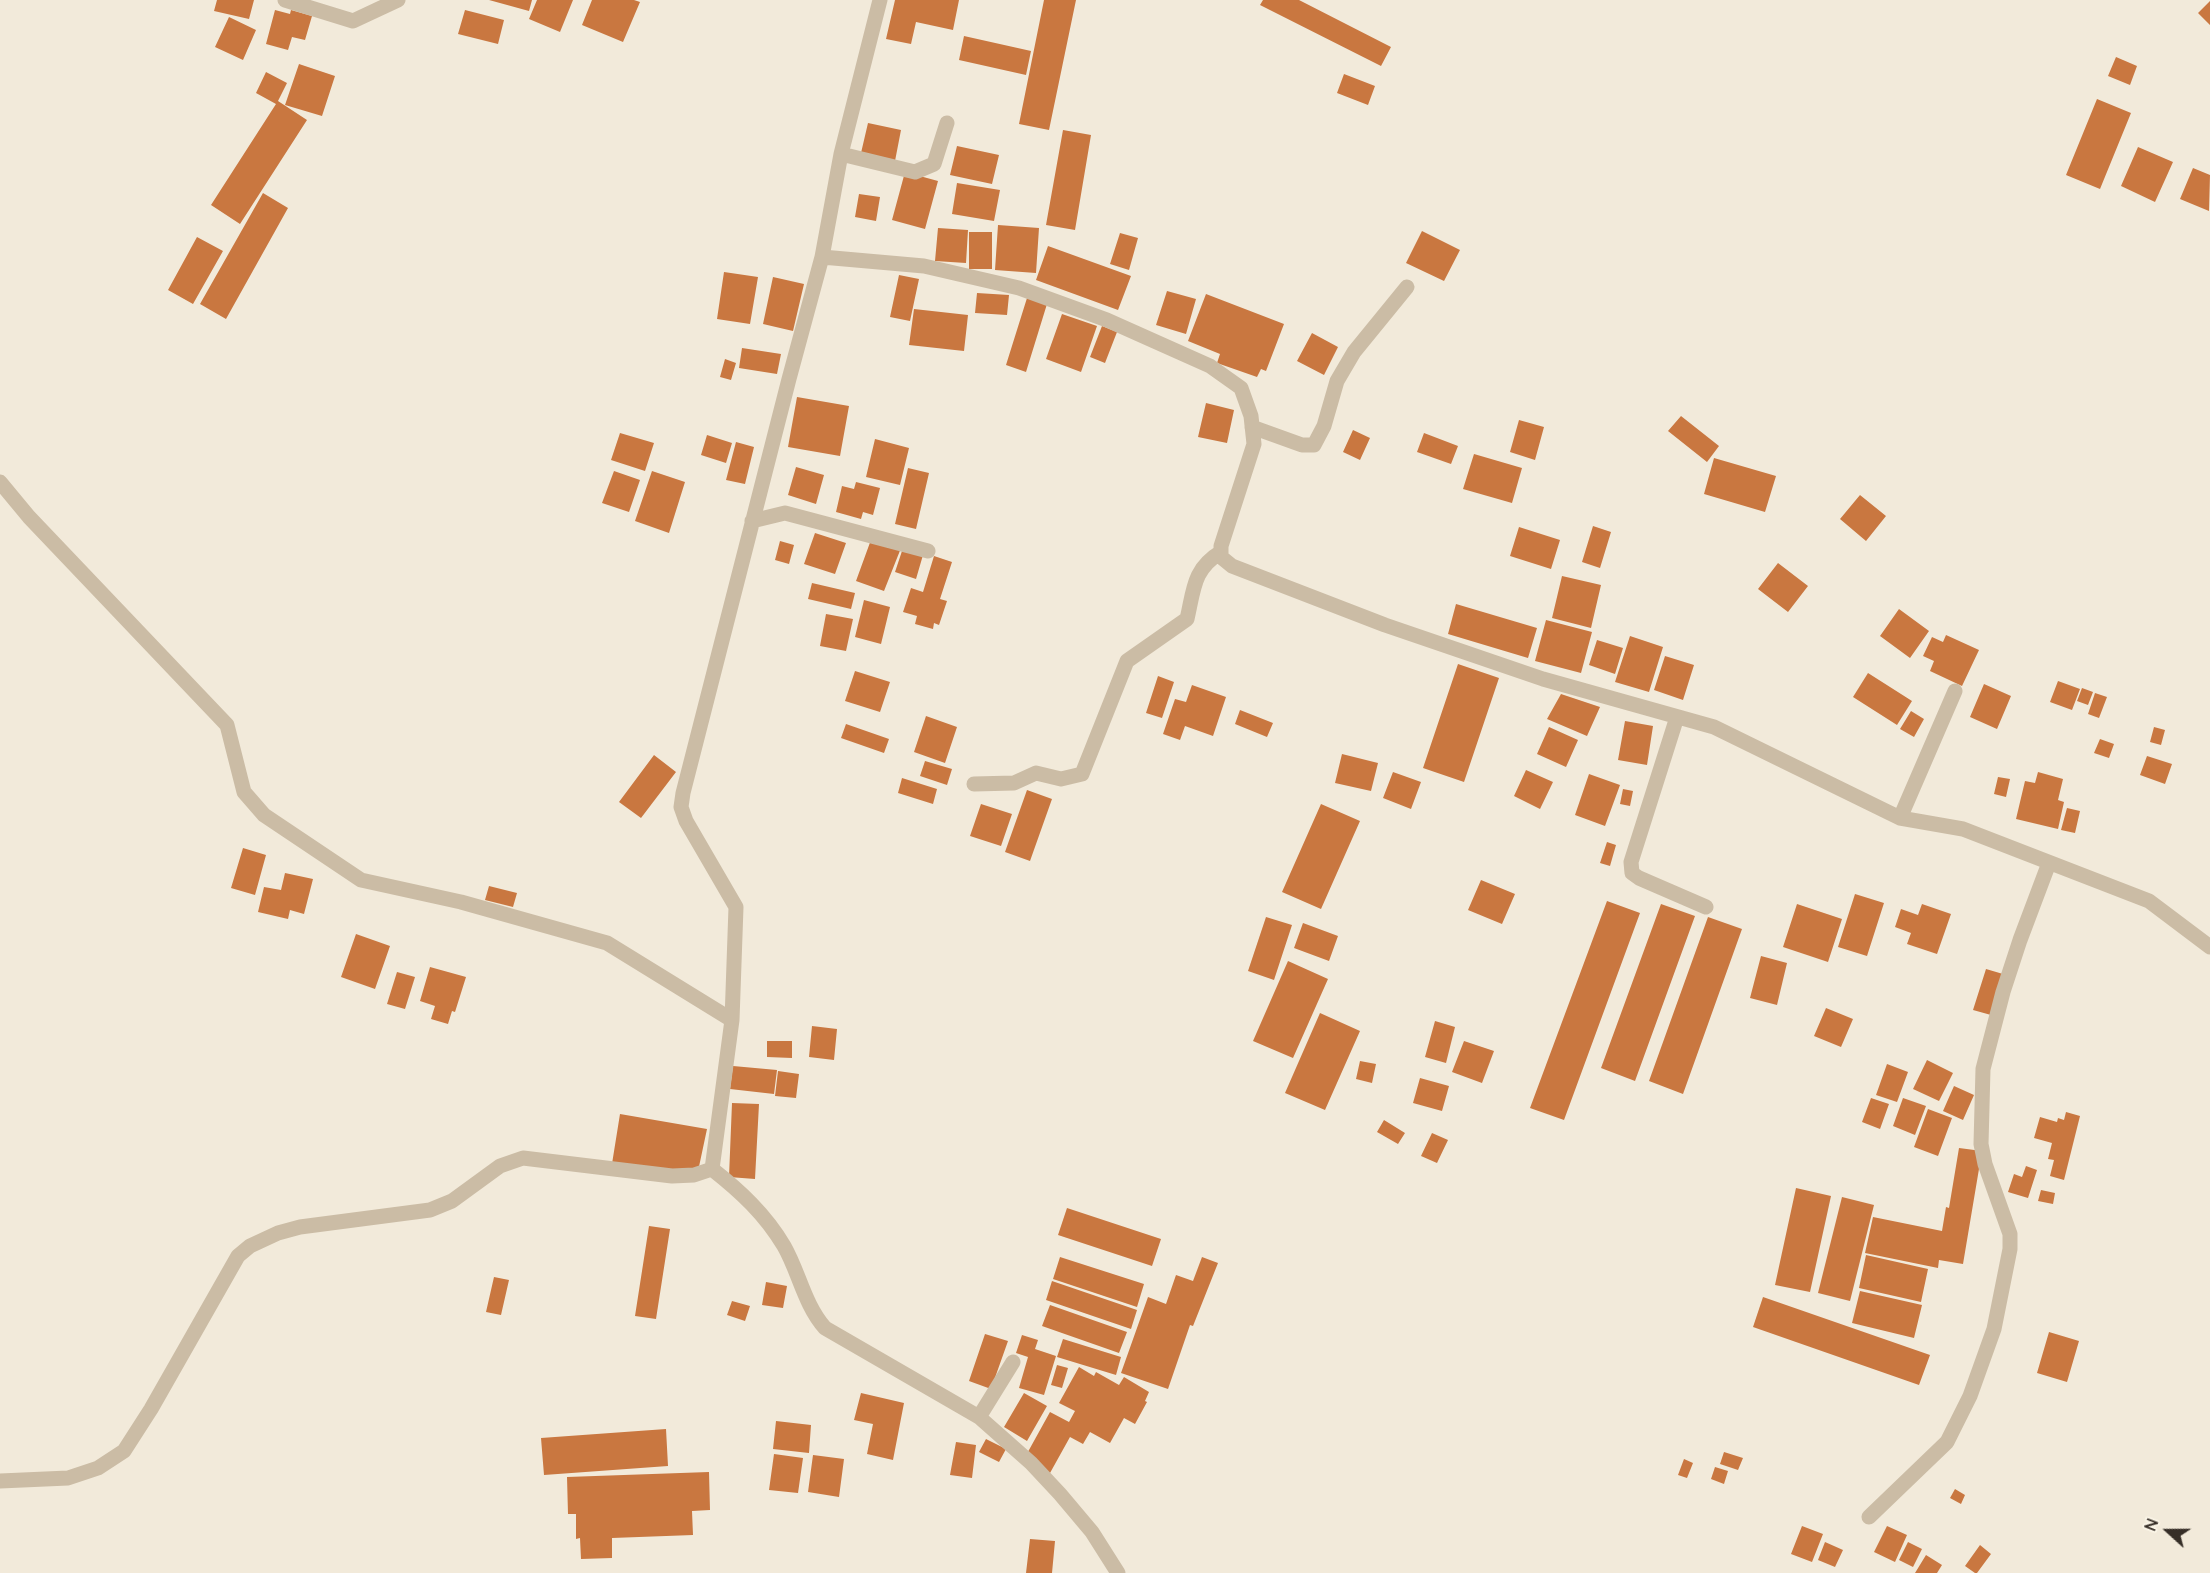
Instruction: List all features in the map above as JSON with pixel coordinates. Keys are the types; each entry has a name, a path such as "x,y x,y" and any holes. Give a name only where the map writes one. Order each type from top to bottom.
{"street":[{"path":"285,0 353,21 398,0"},
{"path":"712,1169 732,1020 736,907 686,821 681,807 752,521 822,257 842,154 880,0"},
{"path":"842,154 915,172 934,164 947,123"},
{"path":"822,257 924,266 1020,288 1107,320 1210,366 1241,388 1251,416 1254,444 1221,546 1221,557 1232,566 1385,625 1543,679 1714,727 1900,818 1963,829 2150,901 2210,947"},
{"path":"1252,427 1302,445 1314,445 1324,426 1337,381 1354,352 1407,287"},
{"path":"0,482 29,517 227,725 244,792 264,815 361,880 461,902 607,943 732,1020"},
{"path":"752,521 785,513 928,551"},
{"path":"974,784 1014,783 1036,773 1061,779 1082,774 1127,661 1187,618 1196,578 1208,560 1221,552"},
{"path":"1900,818 1955,692"},
{"path":"1677,717 1631,862 1632,873 1706,908"},
{"path":"1869,1517 1947,1442 1970,1396 1994,1329 2010,1249 2010,1234 1985,1164 1981,1144 1983,1069 2003,992 2049,863"},
{"path":"0,1481 68,1478 98,1468 124,1451 151,1409 238,1256 250,1246 278,1233 300,1227 430,1210 452,1202 501,1166 523,1158 672,1176 712,1169"},
{"path":"712,1169 753,1204 778,1237 814,1316 825,1328 979,1417 1031,1463 1060,1494 1092,1532 1118,1573"},
{"path":"979,1417 1013,1362"}],"building":[{"path":"217,0 254,0 249,19 214,11"},
{"path":"489,0 532,0 529,11"},
{"path":"537,0 573,0 560,32 529,19"},
{"path":"592,0 640,2 623,42 582,25"},
{"path":"895,0 959,0 953,30 916,22 911,44 886,39"},
{"path":"1044,0 1076,0 1049,130 1019,124"},
{"path":"1263,0 1299,0 1391,47 1381,66 1260,5"},
{"path":"2210,1 2210,25 2198,13"},
{"path":"275,10 290,14 291,10 312,16 305,40 292,37 288,50 266,44"},
{"path":"465,10 504,20 498,44 458,34"},
{"path":"229,17 256,30 243,60 215,47"},
{"path":"964,36 1031,51 1026,75 959,60"},
{"path":"2116,57 2137,66 2130,85 2108,76"},
{"path":"299,64 335,76 322,116 285,105"},
{"path":"266,72 287,83 278,101 307,120 240,224 211,205 276,104 256,93"},
{"path":"1344,74 1375,86 1368,105 1337,93"},
{"path":"2097,99 2131,113 2100,189 2066,175"},
{"path":"868,123 901,130 895,161 861,153"},
{"path":"1063,130 1091,135 1075,230 1046,225"},
{"path":"957,146 999,155 992,184 950,175"},
{"path":"2138,147 2173,162 2155,202 2121,186"},
{"path":"2193,168 2210,175 2209,211 2180,199"},
{"path":"905,172 938,181 925,229 892,220"},
{"path":"957,183 1000,190 994,221 952,214"},
{"path":"263,193 288,208 226,319 200,304"},
{"path":"859,194 880,197 876,221 855,217"},
{"path":"998,225 1039,228 1036,273 995,270"},
{"path":"938,228 968,230 966,263 935,261"},
{"path":"1422,231 1460,250 1444,281 1406,263"},
{"path":"969,232 992,232 992,269 969,269"},
{"path":"1120,233 1138,238 1129,270 1110,264"},
{"path":"197,237 223,251 193,304 168,290"},
{"path":"1048,246 1131,276 1118,310 1036,280"},
{"path":"724,272 758,277 750,324 717,319"},
{"path":"899,275 919,279 910,321 890,317"},
{"path":"773,277 804,284 793,331 763,324"},
{"path":"1167,291 1196,299 1186,334 1156,325"},
{"path":"977,293 1009,295 1007,315 975,313"},
{"path":"1206,294 1284,324 1266,371 1261,369 1257,377 1217,363 1220,354 1188,341"},
{"path":"1027,298 1047,304 1026,372 1006,365"},
{"path":"914,309 968,315 964,351 909,345"},
{"path":"1062,314 1097,326 1081,372 1046,359"},
{"path":"1102,326 1117,332 1105,363 1090,357"},
{"path":"1312,333 1338,347 1324,375 1297,361"},
{"path":"742,348 781,354 777,374 739,368"},
{"path":"725,359 736,363 731,380 720,377"},
{"path":"797,397 849,406 840,456 788,447"},
{"path":"1206,403 1234,410 1227,443 1198,437"},
{"path":"1681,416 1719,446 1707,462 1668,431"},
{"path":"1519,420 1544,427 1535,460 1510,452"},
{"path":"1353,430 1370,438 1360,460 1343,452"},
{"path":"620,433 654,443 645,471 611,460"},
{"path":"1424,433 1458,446 1451,464 1417,452"},
{"path":"707,435 732,443 726,463 701,455"},
{"path":"875,439 909,448 900,485 866,477"},
{"path":"736,442 754,447 745,484 726,480"},
{"path":"1474,454 1522,468 1512,503 1463,489"},
{"path":"1714,458 1776,476 1765,512 1704,494"},
{"path":"796,467 824,475 816,504 788,495"},
{"path":"908,468 929,473 916,529 895,524"},
{"path":"614,471 640,480 629,512 602,503"},
{"path":"652,471 685,482 669,533 635,521"},
{"path":"856,482 880,488 873,515 863,512 861,519 836,512 842,486 854,489"},
{"path":"1860,495 1886,516 1866,541 1840,519"},
{"path":"1593,526 1611,532 1600,568 1582,562"},
{"path":"1519,527 1560,540 1551,569 1510,556"},
{"path":"815,533 846,543 835,574 804,564"},
{"path":"872,537 901,548 884,591 856,581"},
{"path":"780,541 794,545 789,564 775,560"},
{"path":"903,548 923,555 916,579 895,572"},
{"path":"934,556 952,562 940,599 947,601 939,625 934,623 933,629 915,624 917,616 903,612 911,588 923,592"},
{"path":"1778,563 1808,586 1788,612 1758,589"},
{"path":"1562,576 1601,585 1591,628 1552,618"},
{"path":"812,583 855,593 851,609 808,599"},
{"path":"864,600 890,607 881,644 855,637"},
{"path":"1456,604 1537,628 1528,658 1448,634"},
{"path":"1899,609 1929,631 1910,658 1880,636"},
{"path":"826,614 853,619 846,651 820,646"},
{"path":"1546,620 1592,632 1581,673 1535,661"},
{"path":"1946,635 1979,650 1962,686 1930,671 1934,661 1923,656 1932,637 1943,642"},
{"path":"1630,636 1663,647 1649,692 1615,682"},
{"path":"1597,640 1623,648 1615,674 1589,665"},
{"path":"1665,656 1694,665 1683,700 1654,690"},
{"path":"1458,664 1499,678 1464,782 1423,768"},
{"path":"855,671 890,682 880,712 845,701"},
{"path":"1868,673 1912,701 1897,725 1853,697"},
{"path":"1158,676 1174,682 1162,718 1146,713"},
{"path":"2058,681 2080,689 2072,710 2050,702"},
{"path":"1984,684 2011,696 1997,729 1970,717"},
{"path":"1192,685 1226,697 1213,736 1185,726 1180,740 1163,734 1175,699 1186,702"},
{"path":"2082,688 2093,692 2088,705 2077,701"},
{"path":"2095,693 2107,697 2099,718 2088,714"},
{"path":"1561,694 1600,707 1587,736 1547,719"},
{"path":"1240,710 1273,723 1267,737 1235,724"},
{"path":"1911,711 1924,719 1914,737 1900,729"},
{"path":"926,716 957,727 945,763 914,752"},
{"path":"1625,721 1653,726 1647,765 1618,760"},
{"path":"846,724 889,739 884,753 841,738"},
{"path":"1549,727 1578,740 1566,767 1537,754"},
{"path":"2154,727 2165,730 2161,745 2150,742"},
{"path":"2100,739 2114,744 2109,758 2094,753"},
{"path":"1342,754 1378,763 1371,791 1335,783"},
{"path":"654,755 676,772 641,818 619,802"},
{"path":"2147,756 2172,764 2165,784 2140,775"},
{"path":"925,761 952,769 947,785 920,776"},
{"path":"1526,770 1553,782 1540,809 1514,796"},
{"path":"1393,772 1421,782 1411,809 1383,798"},
{"path":"2038,772 2063,779 2058,800 2064,802 2058,829 2016,819 2025,781 2035,783"},
{"path":"1589,774 1620,785 1605,826 1575,815"},
{"path":"1998,777 2010,779 2006,797 1994,794"},
{"path":"902,778 937,789 933,804 898,793"},
{"path":"1623,789 1633,791 1630,806 1620,804"},
{"path":"1027,790 1052,799 1030,861 1005,852"},
{"path":"981,804 1012,814 1001,846 970,836"},
{"path":"1321,804 1360,821 1321,909 1282,892"},
{"path":"2067,808 2080,811 2075,833 2061,830"},
{"path":"1607,842 1616,845 1610,866 1600,863"},
{"path":"243,848 266,855 255,895 231,888"},
{"path":"285,873 313,879 304,914 290,910 288,919 258,912 264,887 281,890"},
{"path":"1481,880 1515,894 1502,924 1468,910"},
{"path":"489,886 517,893 513,907 485,900"},
{"path":"1855,894 1884,903 1867,956 1838,947"},
{"path":"1607,901 1640,913 1564,1120 1530,1108"},
{"path":"1661,904 1695,916 1635,1081 1601,1068"},
{"path":"1797,904 1842,919 1828,962 1783,947"},
{"path":"1922,904 1951,914 1937,954 1907,944 1911,933 1895,927 1901,909 1918,915"},
{"path":"1266,917 1292,925 1274,980 1248,971"},
{"path":"1708,917 1742,929 1683,1094 1649,1081"},
{"path":"1303,923 1338,936 1329,961 1294,948"},
{"path":"356,934 390,946 375,989 341,977"},
{"path":"1761,956 1787,963 1777,1005 1750,998"},
{"path":"1288,961 1328,979 1293,1058 1253,1041"},
{"path":"430,967 466,977 455,1012 452,1011 448,1024 431,1019 435,1006 420,1001"},
{"path":"1986,969 2003,974 1991,1015 1973,1010"},
{"path":"397,972 415,977 405,1009 387,1004"},
{"path":"1826,1008 1853,1019 1841,1047 1814,1036"},
{"path":"1320,1013 1360,1031 1325,1110 1285,1093"},
{"path":"1435,1021 1455,1027 1446,1063 1425,1057"},
{"path":"812,1026 837,1029 834,1060 809,1057"},
{"path":"767,1041 792,1041 792,1058 767,1057"},
{"path":"1464,1041 1494,1051 1482,1083 1452,1072"},
{"path":"1927,1060 1953,1073 1939,1101 1913,1089"},
{"path":"1360,1061 1376,1064 1372,1083 1356,1079"},
{"path":"1887,1064 1908,1072 1897,1102 1876,1095"},
{"path":"733,1066 777,1070 774,1094 730,1089"},
{"path":"778,1071 799,1074 796,1098 775,1096"},
{"path":"1420,1078 1449,1086 1442,1111 1413,1103"},
{"path":"1954,1086 1974,1095 1963,1120 1943,1111"},
{"path":"1871,1098 1889,1104 1880,1129 1862,1122"},
{"path":"1903,1098 1926,1106 1915,1135 1893,1126"},
{"path":"732,1103 759,1104 755,1179 729,1177"},
{"path":"1928,1109 1952,1118 1938,1156 1914,1147"},
{"path":"2066,1112 2080,1116 2064,1180 2050,1176 2054,1160 2048,1159 2052,1143 2034,1138 2040,1117 2057,1122 2058,1118 2064,1120"},
{"path":"620,1114 707,1129 697,1176 611,1170"},
{"path":"1384,1120 1405,1133 1398,1144 1377,1132"},
{"path":"1432,1133 1448,1140 1437,1163 1421,1156"},
{"path":"1959,1148 1982,1151 1963,1264 1939,1260 1938,1268 1865,1253 1873,1217 1942,1231 1946,1207 1949,1208"},
{"path":"2026,1166 2037,1170 2028,1198 2008,1192 2014,1174 2022,1177"},
{"path":"1796,1188 1831,1196 1810,1292 1775,1285"},
{"path":"2041,1190 2055,1193 2053,1204 2038,1201"},
{"path":"1842,1197 1874,1205 1850,1301 1818,1293"},
{"path":"1067,1208 1161,1239 1152,1266 1058,1235"},
{"path":"649,1226 670,1229 656,1319 635,1316"},
{"path":"1866,1255 1928,1269 1921,1302 1859,1288"},
{"path":"1060,1257 1144,1284 1137,1307 1053,1279"},
{"path":"1202,1257 1218,1263 1193,1326 1190,1325 1168,1389 1121,1373 1148,1297 1166,1304 1176,1275 1193,1281"},
{"path":"494,1277 509,1280 501,1315 486,1312"},
{"path":"1052,1281 1137,1310 1131,1329 1046,1300"},
{"path":"766,1282 787,1286 783,1308 762,1305"},
{"path":"1860,1291 1922,1305 1914,1338 1852,1323"},
{"path":"1763,1297 1930,1355 1919,1385 1753,1327"},
{"path":"732,1301 750,1306 745,1321 727,1315"},
{"path":"1050,1305 1127,1332 1119,1353 1042,1326"},
{"path":"2049,1332 2079,1341 2067,1382 2037,1373"},
{"path":"985,1334 1008,1341 991,1389 969,1381"},
{"path":"1022,1335 1038,1340 1035,1349 1056,1356 1044,1395 1019,1388 1028,1357 1016,1353"},
{"path":"1063,1339 1121,1357 1116,1375 1057,1357"},
{"path":"1057,1365 1068,1368 1062,1388 1051,1385"},
{"path":"1079,1367 1094,1376 1096,1372 1119,1385 1124,1377 1149,1392 1145,1401 1147,1402 1135,1424 1124,1418 1110,1443 1090,1432 1083,1444 1070,1437 1050,1473 1024,1459 1050,1412 1069,1422 1075,1411 1059,1403"},
{"path":"861,1393 904,1403 893,1460 867,1454 873,1424 854,1420"},
{"path":"1024,1393 1047,1406 1027,1441 1004,1427"},
{"path":"776,1421 811,1425 809,1453 773,1449"},
{"path":"666,1429 668,1466 544,1475 541,1438"},
{"path":"986,1439 1006,1449 999,1462 979,1452"},
{"path":"956,1442 976,1445 972,1478 950,1475"},
{"path":"1724,1452 1743,1458 1738,1470 1720,1464"},
{"path":"774,1454 803,1458 798,1493 769,1490"},
{"path":"813,1455 844,1459 839,1497 808,1492"},
{"path":"1684,1459 1693,1463 1687,1478 1678,1475"},
{"path":"1715,1467 1728,1471 1724,1484 1711,1479"},
{"path":"709,1472 710,1510 692,1511 693,1535 612,1538 612,1558 581,1559 580,1538 576,1539 576,1514 568,1514 567,1477"},
{"path":"1955,1489 1965,1495 1961,1504 1950,1498"},
{"path":"1802,1526 1823,1534 1812,1562 1791,1554"},
{"path":"1887,1526 1907,1535 1895,1562 1874,1552"},
{"path":"1030,1539 1055,1541 1052,1573 1026,1573"},
{"path":"1825,1542 1843,1550 1835,1567 1818,1560"},
{"path":"1908,1542 1922,1549 1913,1567 1899,1560"},
{"path":"1980,1545 1991,1554 1975,1573 1965,1566"},
{"path":"1926,1555 1942,1565 1937,1573 1915,1573"}]}
